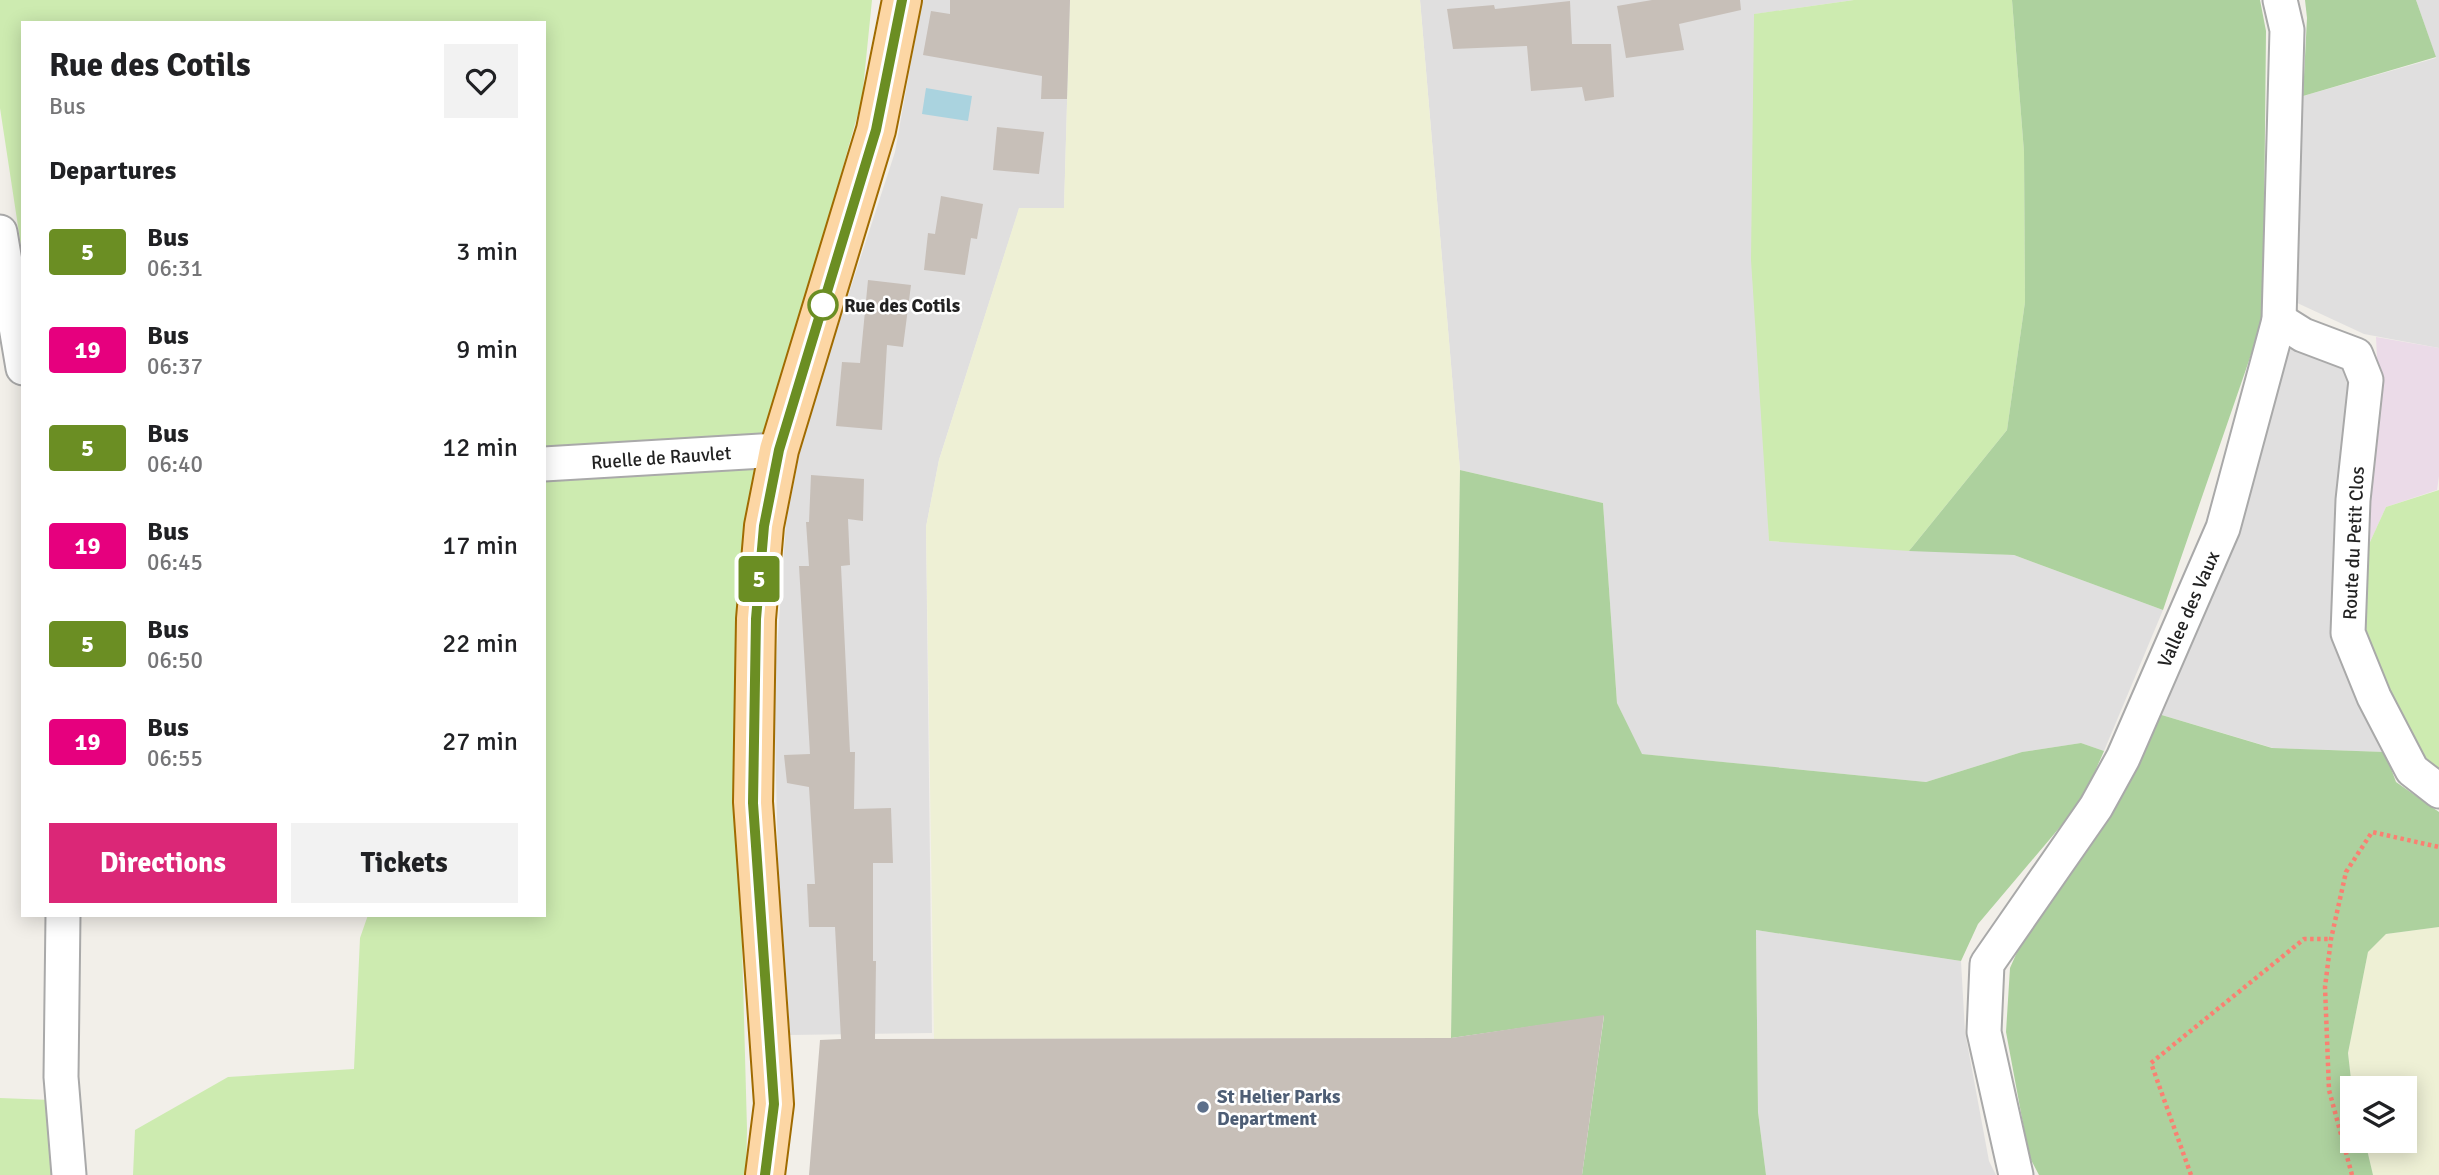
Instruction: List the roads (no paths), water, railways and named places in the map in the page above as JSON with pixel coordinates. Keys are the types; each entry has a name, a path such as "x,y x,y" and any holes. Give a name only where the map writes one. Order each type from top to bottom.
{"main road":[{"path":"765,1175 774,1104 753,803 756,619 764,526 779,450 876,130 902,0"}],"street":[{"name":"Vallee des Vaux","path":"2016,1175 1984,1032 1987,964 2096,807 2123,758 2223,528 2278,320 2287,30 2280,0"},
{"path":"0,232 21,356"},
{"name":"Route du Petit Clos","path":"2278,320 2303,335 2356,355 2366,380 2353,500 2348,634 2374,698 2412,770 2439,791"},
{"name":"Ruelle de Rauvlet","path":"546,464 779,450"},
{"path":"63,917 61,1077 69,1175"}],"water":[{"path":"926,88 972,96 968,121 922,114"}],"place":[{"name":"Rue des Cotils","path":"823,305"},
{"name":"St Helier Parks Department","path":"1203,1107"}]}
